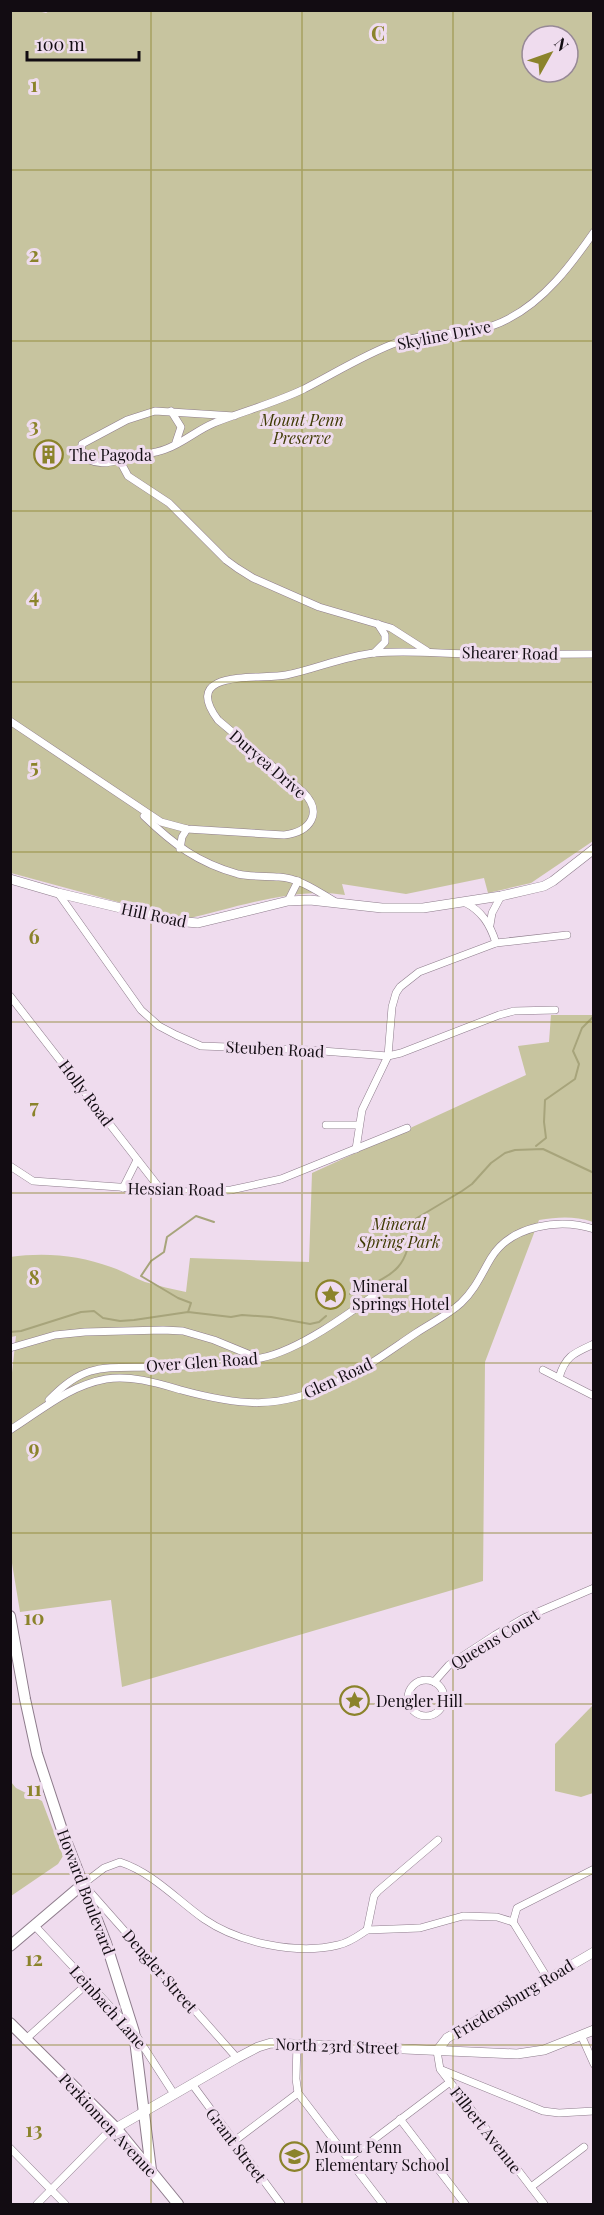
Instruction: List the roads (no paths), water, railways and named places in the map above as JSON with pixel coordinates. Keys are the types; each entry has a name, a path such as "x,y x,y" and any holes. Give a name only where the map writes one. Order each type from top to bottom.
{"main road":[{"name":"Howard Boulevard","path":"10,1616 37,1754 109,1953 134,2032 151,2170"},
{"path":"10,1946 83,1884"},
{"name":"Perkiomen Avenue","path":"10,2023 116,2128 178,2205"}],"street":[{"name":"Skyline Drive","path":"234,416 155,411 128,420 89,438 80,448 85,458 101,463 160,452 199,430 279,400 400,341 434,334 473,332 508,319 528,306 555,282 594,232"},
{"path":"171,411 181,427 178,439 172,446"},
{"path":"120,461 128,476 169,503 226,560 253,578 319,607 391,628 428,651"},
{"path":"374,653 385,642 383,629 377,623"},
{"name":"Duryea Drive","path":"10,721 161,822 187,829 296,834 303,830 313,817 313,808 307,796 218,720 207,702 208,695 218,682 236,678 268,678 287,675 374,653 428,651"},
{"name":"Shearer Road","path":"428,651 478,654 594,654"},
{"name":"Hill Road","path":"134,806 180,849 211,864 260,878 281,877 298,881 334,901"},
{"path":"180,849 182,837 187,829"},
{"name":"Hill Road","path":"10,879 175,921 198,923 288,901 334,901 400,909 423,908 501,896 544,886 594,849"},
{"path":"288,901 298,881"},
{"name":"Steuben Road","path":"58,892 141,1010 167,1031 201,1046 388,1056 514,1011 555,1010"},
{"path":"490,925 492,914 501,896"},
{"path":"464,902 473,907 490,925 496,943"},
{"path":"356,1149 362,1110 388,1056 392,1007 400,987 419,972 496,943 567,935"},
{"name":"Holly Road","path":"10,996 161,1190"},
{"path":"326,1125 358,1125"},
{"name":"Hessian Road","path":"10,1166 33,1181 123,1188 216,1191 254,1186 296,1174 407,1128"},
{"path":"123,1188 137,1160"},
{"name":"Glen Road","path":"10,1430 46,1404 80,1386 106,1379 126,1378 153,1382 240,1403 268,1403 322,1389 363,1370 460,1304 477,1284 495,1253 513,1237 526,1230 546,1226 575,1224 594,1229"},
{"name":"Over Glen Road","path":"46,1404 77,1376 103,1367 122,1365 151,1367 260,1359 279,1353 320,1331 387,1286"},
{"path":"10,1348 55,1335 163,1330 183,1331 214,1340 260,1359"},
{"path":"560,1378 562,1366 568,1357 594,1344"},
{"path":"543,1370 594,1396"},
{"name":"Queens Court","path":"434,1682 449,1665 505,1629 524,1618 594,1588"},
{"name":"Queens Court","path":"423,1680 434,1682 442,1690 441,1708 425,1716 414,1712 407,1696 412,1685 423,1680"},
{"path":"367,1930 374,1896 438,1840"},
{"path":"83,1884 104,1868 120,1862 141,1870 220,1929 244,1939 274,1945 300,1947 340,1945 367,1930 414,1929 463,1916 497,1917 513,1922 548,1979"},
{"path":"513,1922 517,1908 594,1869"},
{"name":"Dengler Street","path":"83,1884 237,2058"},
{"name":"Leinbach Lane","path":"34,1925 134,2032 174,2094"},
{"name":"Friedensburg Road","path":"437,2051 447,2038 594,1952"},
{"path":"26,2039 88,1983"},
{"name":"North 23rd Street","path":"116,2128 258,2046 271,2043 517,2054 544,2050 594,2030"},
{"path":"581,2035 594,2064"},
{"path":"297,2043 298,2093 382,2205"},
{"name":"Filbert Avenue","path":"437,2051 440,2069 544,2205"},
{"path":"440,2069 543,2111 559,2113 594,2111"},
{"path":"348,2159 450,2082"},
{"name":"Grant Street","path":"192,2084 281,2205"},
{"path":"233,2142 298,2093"},
{"path":"400,2119 465,2205"},
{"path":"37,2205 107,2133 116,2128"},
{"path":"531,2187 584,2147"},
{"path":"10,2148 65,2205"}],"waterway":[{"path":"536,1146 546,1138 545,1100 575,1079 579,1064 573,1051 582,1028 594,1016"},
{"path":"350,1294 377,1282 396,1270 407,1251 412,1221 472,1184 491,1163 505,1153 515,1150 543,1149 594,1173"},
{"path":"188,1312 191,1303 141,1276 151,1261 164,1252 167,1237 196,1216 214,1222"},
{"path":"10,1332 21,1331 81,1312 94,1311 103,1318 120,1321 188,1312 231,1317 242,1315 271,1317 310,1324 319,1322 326,1316"}],"place":[{"name":"The Pagoda","path":"48,455"},
{"name":"Mineral Springs Hotel","path":"331,1295"},
{"name":"Dengler Hill","path":"355,1701"},
{"name":"Mount Penn Elementary School","path":"294,2156"}],"park label":[{"name":"Mount Penn Preserve","path":"302,429"},
{"name":"Mineral Spring Park","path":"399,1233"}]}
